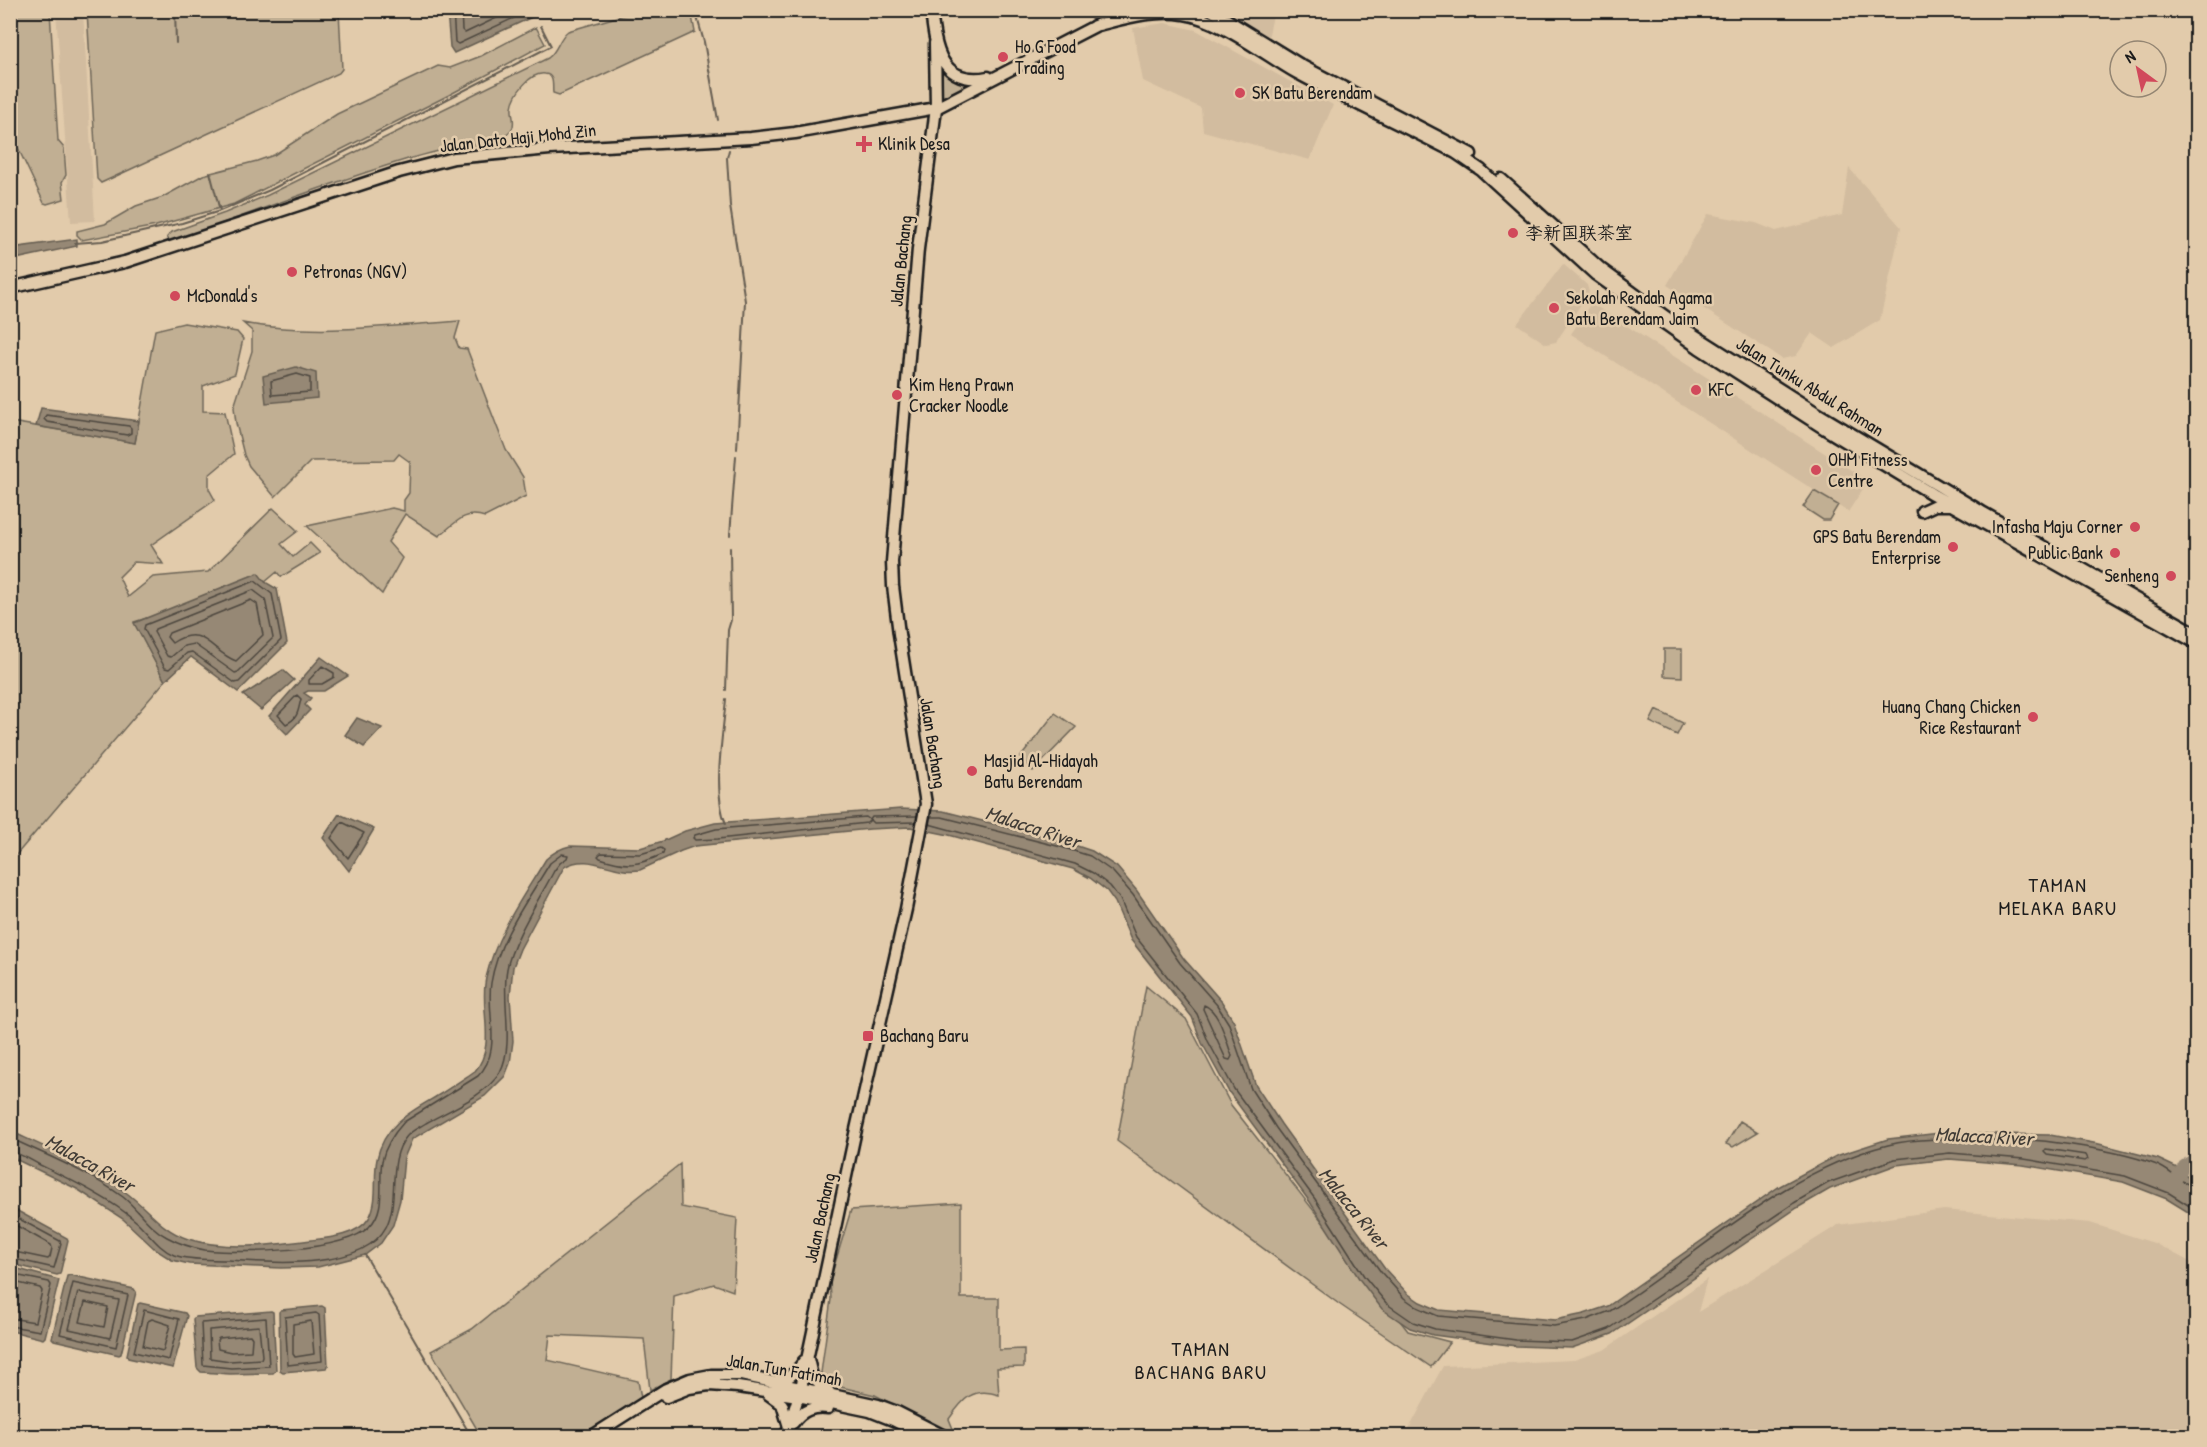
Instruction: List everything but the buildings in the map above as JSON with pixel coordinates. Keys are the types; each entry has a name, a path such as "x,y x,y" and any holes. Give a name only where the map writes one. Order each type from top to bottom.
{"main road":[{"name":"Jalan Bachang","path":"788,1432 800,1392 922,832 926,804 898,634 892,562 918,249 936,108 935,43 931,10"},
{"path":"1094,26 1127,10"},
{"name":"Jalan Tunku Abdul Rahman","path":"1211,10 1304,67 1470,153 1492,170 1601,269 1666,316 1817,413 1982,512 2196,633"},
{"name":"Jalan Tunku Abdul Rahman","path":"1094,26 1162,12 1187,14 1204,20 1298,74 1469,161 1579,261 1632,302 1699,348 1825,429 2196,643"},
{"name":"Jalan Dato Haji Mohd Zin","path":"10,288 125,262 399,172 454,158 550,149 759,137 936,108 1094,26"},
{"path":"935,43 946,67 959,75 977,79 1004,73"},
{"path":"1922,511 1941,504 1955,506"},
{"path":"758,1379 775,1381 788,1378 807,1356"},
{"path":"807,1356 809,1368 817,1382 828,1392 839,1395"},
{"name":"Jalan Tun Fatimah","path":"592,1437 659,1393 683,1381 700,1376 725,1374 758,1379 857,1408 893,1420 925,1437"},
{"name":"Jalan Tun Fatimah","path":"602,1437 652,1404 689,1388 724,1386 760,1391 839,1395 897,1412 944,1437"},
{"path":"760,1391 782,1404 788,1432"},
{"path":"788,1432 796,1418 809,1408 857,1408"}],"shaded area":[{"path":"11,10 50,11 58,141 64,148 66,175 62,182 64,199 47,204 44,203 11,133"},
{"path":"56,11 83,11 95,221 71,222"},
{"path":"87,11 339,11 342,69 339,73 101,183 97,179"},
{"path":"680,11 691,11 695,32 559,95 553,93 552,81 548,75 539,74 528,80 519,90 513,102 514,124 512,129 497,140 408,159 174,241 170,242 167,237 172,232 268,195 548,58 568,31 634,12 651,17 680,13"},
{"path":"1224,11 1274,11 1267,43 1225,13"},
{"name":"SK Batu Berendam","path":"1165,23 1196,30 1333,105 1310,160 1203,131 1201,108 1143,81 1133,28"},
{"path":"536,27 545,44 234,204 156,226 82,240 77,235 77,231 105,224 136,206 163,197 203,175 274,155 337,114 438,66 450,68 481,56"},
{"path":"940,68 949,77 972,86 940,102"},
{"path":"1849,168 1901,227 1880,320 1834,348 1812,333 1796,356 1782,359 1667,285 1708,214 1756,223 1776,231 1842,215"},
{"name":"Sekolah Rendah Agama Batu Berendam Jaim","path":"1563,264 1587,285 1589,292 1556,342 1546,344 1517,324"},
{"path":"1591,303 1868,481 1848,512 1571,334"},
{"path":"460,321 455,338 459,348 467,349 506,450 523,477 526,496 485,517 471,515 460,519 439,536 405,514 388,542 402,558 382,594 307,526 392,508 404,511 404,500 409,493 410,462 399,454 394,460 311,461 275,497 249,466 236,423 234,407 252,351 252,331 243,323 296,329 324,329"},
{"path":"184,323 237,332 243,339 235,374 203,386 203,411 225,412 234,454 209,475 209,489 215,500 151,545 163,564 134,562 119,577 128,597 153,577 208,572 273,508 298,531 281,544 293,557 310,543 320,553 281,577 277,572 265,582 134,622 165,681 11,861 11,422 135,443 155,330"},
{"path":"1814,491 1838,505 1829,520 1823,520 1803,507"},
{"path":"1664,649 1682,649 1682,677 1664,676"},
{"path":"1656,710 1683,723 1677,735 1650,722"},
{"path":"1055,713 1076,727 1033,771 1020,758"},
{"path":"1146,986 1186,1019 1231,1105 1408,1331 1450,1342 1431,1367 1339,1304 1117,1141"},
{"path":"1740,1121 1758,1132 1733,1147 1726,1144"},
{"path":"680,1164 681,1207 737,1218 733,1291 714,1284 674,1296 671,1379 650,1390 644,1339 550,1335 547,1360 638,1381 641,1398 583,1436 481,1436 431,1351 472,1329"},
{"path":"961,1203 961,1298 999,1298 999,1350 1024,1349 1024,1367 997,1368 999,1395 975,1393 964,1400 949,1419 956,1436 875,1395 828,1384 821,1373 831,1299 830,1280 851,1210"},
{"path":"1944,1210 2090,1223 2154,1243 2196,1265 2196,1436 1405,1436 1443,1366 1574,1360 1604,1350 1707,1279 1698,1312 1838,1225"}],"water":[{"path":"447,10 545,11 454,53 450,47"},
{"path":"77,239 77,246 11,260 11,248"},
{"path":"296,367 316,373 317,398 266,403 263,376"},
{"path":"41,408 139,421 135,443 36,426"},
{"path":"258,573 265,582 277,589 287,643 238,692 191,657 165,681 134,623"},
{"path":"321,657 348,676 324,691 304,693 311,698 305,705 310,710 287,734 269,716"},
{"path":"283,670 294,680 261,710 243,695"},
{"path":"357,718 382,728 364,747 345,735"},
{"name":"Malacca River","path":"901,809 943,811 1062,841 1092,851 1117,867 1137,891 1184,959 1222,1002 1234,1022 1256,1086 1385,1269 1407,1293 1420,1302 1439,1310 1555,1320 1608,1306 1780,1186 1836,1156 1888,1139 1940,1133 2050,1135 2099,1144 2158,1159 2175,1167 2196,1182 2196,1217 2167,1199 2123,1182 2023,1165 1949,1159 1896,1165 1830,1189 1797,1208 1612,1334 1572,1348 1516,1346 1433,1335 1410,1328 1382,1309 1360,1280 1310,1202 1229,1092 1202,1043 1192,1017 1131,940 1115,902 1107,891 1073,869 949,835 910,827 695,846 640,870 620,869 592,862 574,863 564,867 520,949 513,967 510,996 513,1041 510,1063 505,1076 485,1096 412,1139 404,1158 400,1200 393,1225 381,1243 365,1255 318,1267 281,1268 189,1264 172,1260 156,1250 123,1219 77,1189 11,1157 10,1131 68,1158 111,1182 132,1197 169,1230 203,1243 234,1246 265,1245 326,1238 351,1232 364,1224 372,1211 377,1159 380,1147 392,1128 408,1114 475,1071 482,1061 486,1038 484,990 496,946 511,916 546,859 552,854 570,846 640,848 685,831 715,823"},
{"path":"339,814 374,829 349,871 323,838"},
{"path":"12,1208 67,1238 60,1274 11,1264"},
{"path":"11,1267 59,1280 43,1339 11,1331"},
{"path":"67,1276 134,1289 136,1292 121,1354 52,1338"},
{"path":"140,1303 185,1313 187,1316 173,1368 128,1358"},
{"path":"322,1306 325,1308 328,1366 283,1372 280,1370 279,1312"},
{"path":"273,1312 276,1370 273,1373 230,1374 201,1372 197,1368 193,1319 195,1317"}],"waterway":[{"path":"175,10 176,43"},
{"path":"695,10 704,42 718,120"},
{"path":"75,243 102,241 182,223 220,211 270,190 551,46 541,26"},
{"path":"729,150 727,158 730,206 745,301 737,449"},
{"path":"210,172 220,211"},
{"path":"730,535 736,456"},
{"path":"726,690 728,630 731,620 730,548"},
{"path":"726,699 719,780 722,811 726,824"},
{"path":"2172,1186 2184,1166 2196,1158"},
{"path":"365,1255 471,1436"}],"place":[{"name":"Ho G Food Trading","path":"1003,57"},
{"name":"SK Batu Berendam","path":"1240,93"},
{"name":"Klinik Desa","path":"864,144"},
{"name":"李新国联茶室","path":"1513,233"},
{"name":"Petronas (NGV)","path":"292,272"},
{"name":"McDonald's","path":"175,296"},
{"name":"Sekolah Rendah Agama Batu Berendam Jaim","path":"1554,308"},
{"name":"KFC","path":"1696,390"},
{"name":"Kim Heng Prawn Cracker Noodle","path":"897,395"},
{"name":"OHM Fitness Centre","path":"1816,470"},
{"name":"Infasha Maju Corner","path":"2135,527"},
{"name":"GPS Batu Berendam Enterprise","path":"1953,547"},
{"name":"Public Bank","path":"2115,553"},
{"name":"Senheng","path":"2171,576"},
{"name":"Huang Chang Chicken Rice Restaurant","path":"2033,717"},
{"name":"Masjid Al-Hidayah Batu Berendam","path":"972,771"},
{"name":"Bachang Baru","path":"868,1036"}],"district":[{"name":"TAMAN MELAKA BARU","path":"2058,896"},
{"name":"TAMAN BACHANG BARU","path":"1201,1360"}]}
